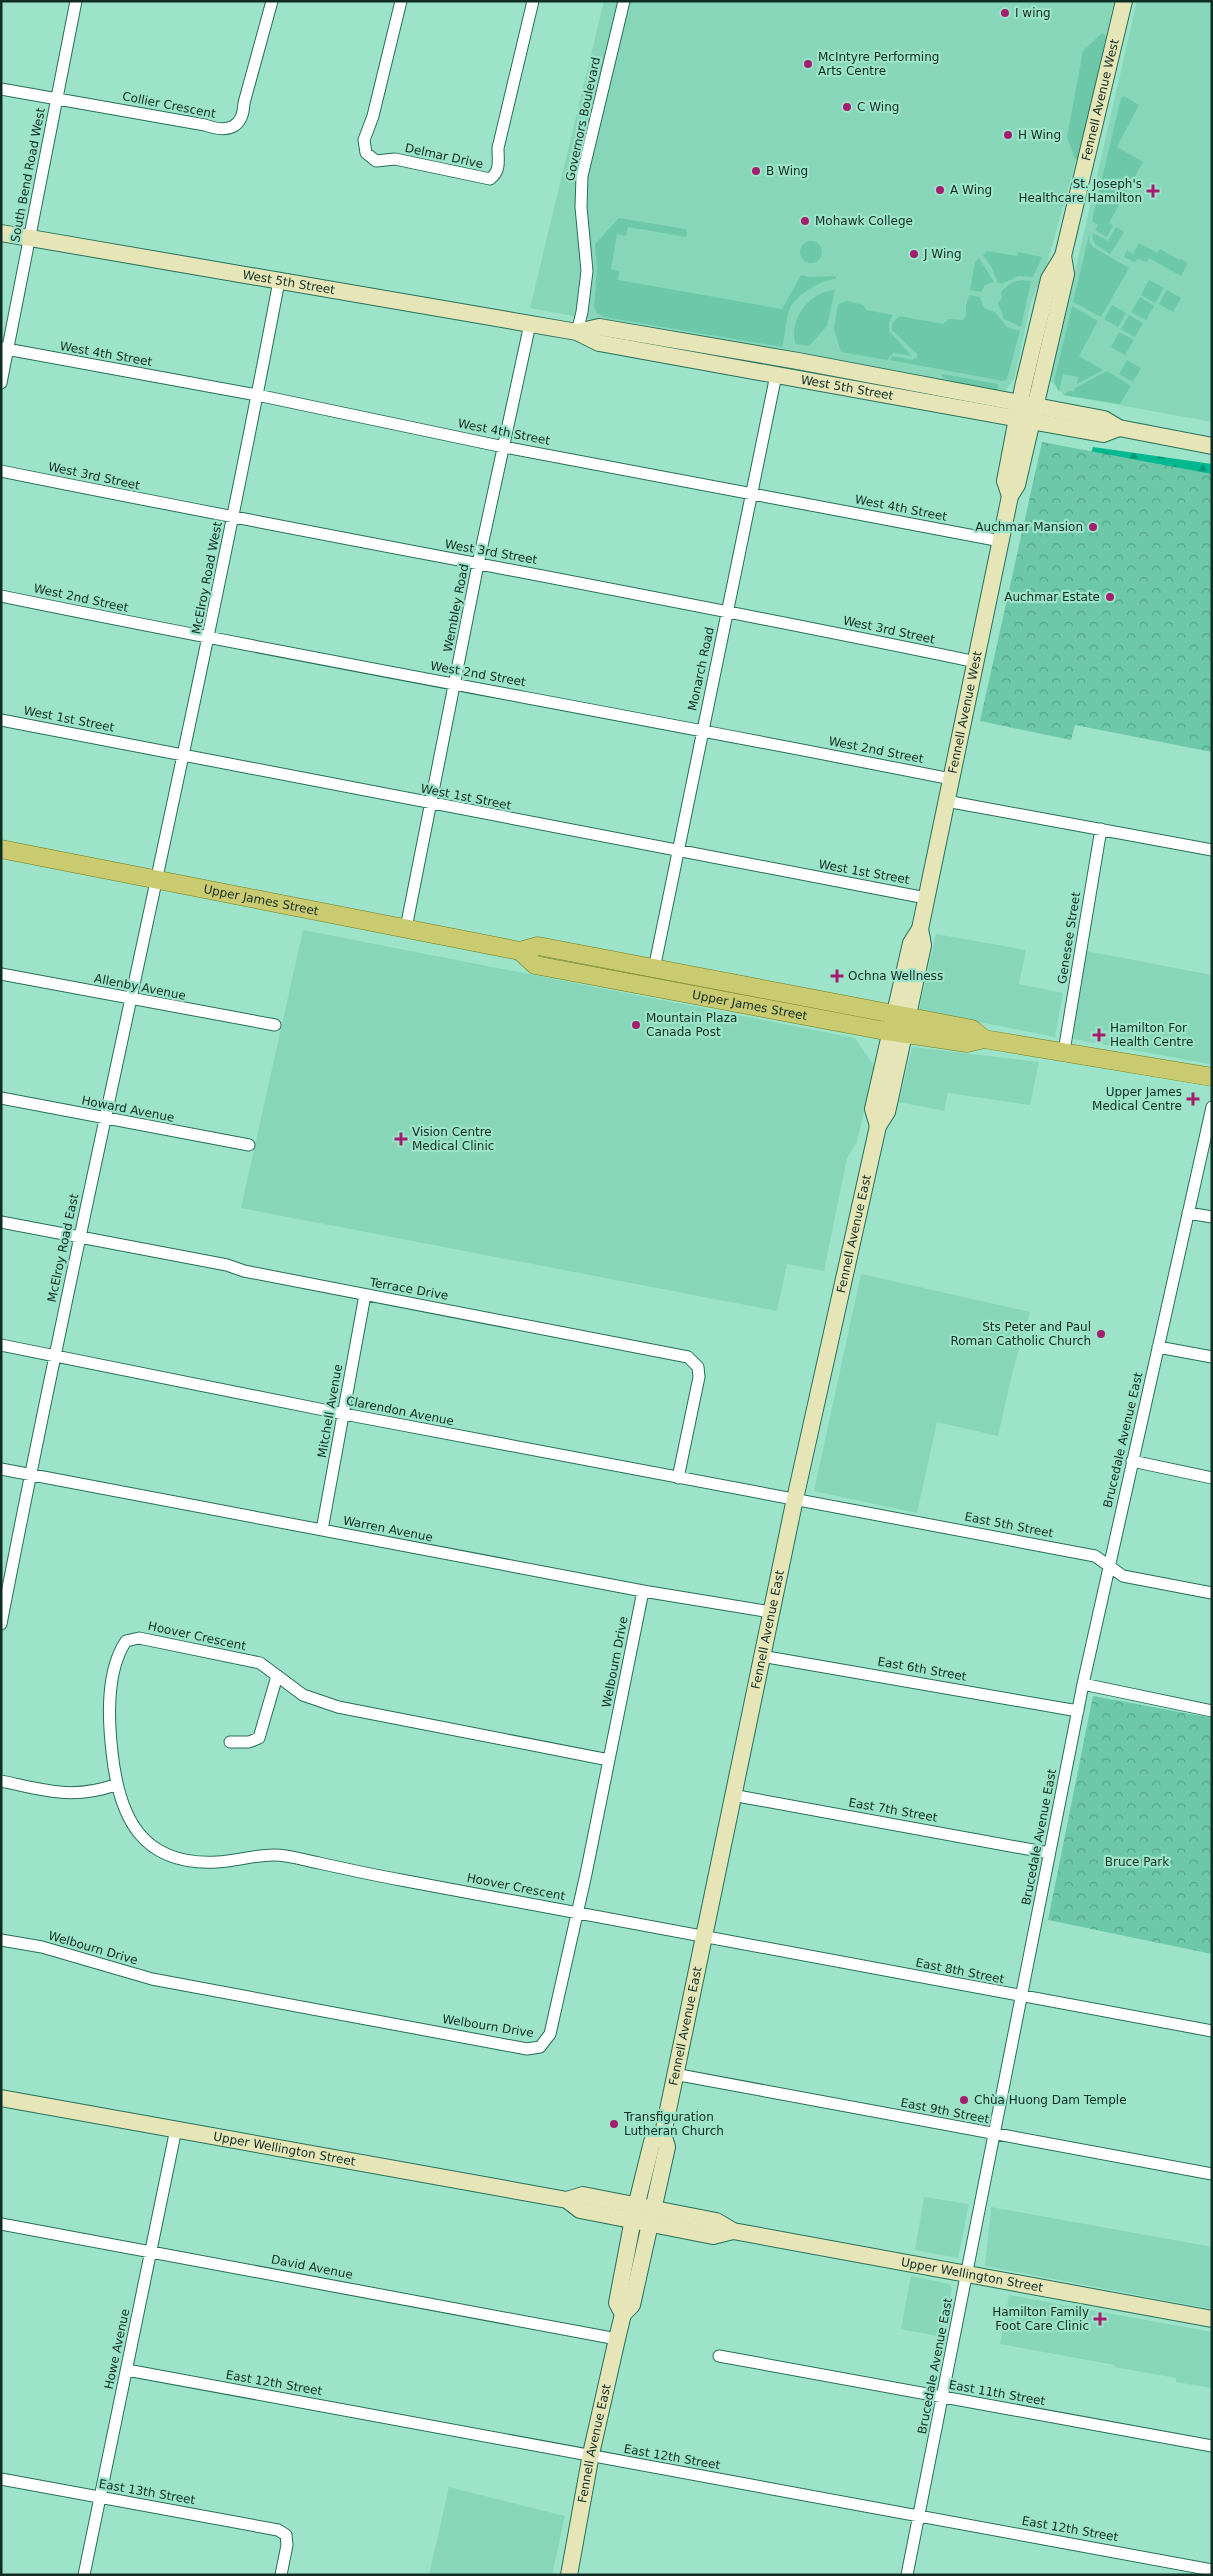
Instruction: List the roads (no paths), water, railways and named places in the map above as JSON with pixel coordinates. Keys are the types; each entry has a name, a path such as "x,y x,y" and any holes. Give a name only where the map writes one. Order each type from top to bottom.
{"main road":[{"name":"Fennell Avenue West","path":"899,1025 923,946 920,929 1010,496 1005,481 1026,412 1049,279 1063,256 1124,1"},
{"name":"West 5th Street","path":"1,233 278,281 384,297 577,332 598,343 776,375 1026,412"},
{"name":"West 5th Street","path":"577,332 599,327 807,363 1026,412 1103,434 1119,428 1212,446"},
{"name":"Upper James Street","path":"1,849 520,951 538,946 654,969 899,1025"},
{"name":"Upper James Street","path":"520,951 536,966 899,1025 972,1029 984,1039 1212,1077"},
{"name":"Fennell Avenue East","path":"569,2575 591,2454 617,2339 623,2314 632,2305 653,2216 667,2147 663,2134 674,2074 795,1499 878,1126 873,1109 899,1025"},
{"name":"Upper Wellington Street","path":"1,2098 567,2200 583,2194 713,2236 733,2231 1212,2319"},
{"name":"Fennell Avenue East","path":"623,2314 617,2303 635,2212 652,2142 663,2134"}],"street":[{"name":"South Bend Road West","path":"1,383 5,349 58,99 76,1"},
{"name":"Collier Crescent","path":"58,99 205,125 218,129 231,128 240,121 244,113 244,103 272,1"},
{"name":"Delmar Drive","path":"401,1 374,116 364,140 366,153 376,161 395,159 461,172 482,179 490,179 496,174 498,168 498,148 533,1"},
{"name":"Governors Boulevard","path":"577,332 582,312 586,271 581,207 582,176 624,1"},
{"path":"1,89 58,99"},
{"name":"McElroy Road West","path":"158,880 209,639 278,281"},
{"name":"Wembley Road","path":"406,928 429,804 456,684 478,564 530,324"},
{"name":"West 4th Street","path":"5,349 257,395 504,447 1001,541"},
{"name":"Monarch Road","path":"654,969 776,375"},
{"name":"West 3rd Street","path":"1,471 233,518 727,610 976,662"},
{"name":"West 2nd Street","path":"1,596 209,639 702,730 951,779"},
{"name":"West 1st Street","path":"1,720 678,852 926,898"},
{"path":"946,801 1212,850"},
{"name":"Genesee Street","path":"1064,1051 1101,829"},
{"name":"McElroy Road East","path":"1,1624 54,1355 158,880"},
{"name":"Allenby Avenue","path":"1,974 275,1025"},
{"name":"Howard Avenue","path":"1,1098 249,1145"},
{"name":"Brucedale Avenue East","path":"907,2575 1083,1684 1212,1107"},
{"path":"1188,1213 1212,1217"},
{"name":"Terrace Drive","path":"1,1222 688,1357 698,1367 699,1377 678,1478"},
{"name":"Mitchell Avenue","path":"322,1530 365,1295"},
{"name":"Clarendon Avenue","path":"1,1345 344,1414 795,1499"},
{"path":"1158,1347 1212,1357"},
{"path":"1132,1461 1212,1478"},
{"name":"Warren Avenue","path":"1,1469 643,1591 771,1612"},
{"name":"East 5th Street","path":"795,1499 1095,1556 1123,1576 1212,1593"},
{"name":"Welbourn Drive","path":"1,1940 42,1947 152,1979 534,2049 543,2045 550,2034 577,1913 643,1591"},
{"name":"Hoover Crescent","path":"609,1760 338,1707 303,1695 260,1663 139,1638 126,1641 120,1651 112,1680 108,1723 115,1785 128,1819 146,1842 167,1856 201,1862 275,1855 703,1937"},
{"name":"East 6th Street","path":"762,1656 1078,1711"},
{"path":"230,1742 249,1742 259,1738 277,1676"},
{"path":"1083,1684 1212,1710"},
{"path":"1,1781 70,1794 100,1790 115,1785"},
{"name":"East 7th Street","path":"732,1795 1049,1853"},
{"name":"East 8th Street","path":"703,1937 1212,2031"},
{"name":"East 9th Street","path":"674,2074 1212,2174"},
{"name":"Howe Avenue","path":"84,2575 176,2129"},
{"name":"David Avenue","path":"1,2224 617,2339"},
{"name":"East 11th Street","path":"719,2356 1212,2446"},
{"name":"East 12th Street","path":"127,2370 591,2454 618,2462 919,2515 1212,2570"},
{"name":"East 13th Street","path":"1,2479 278,2530 286,2535 287,2545 281,2575"}],"place":[{"name":"I wing","path":"1005,13"},
{"name":"McIntyre Performing Arts Centre","path":"808,64"},
{"name":"C Wing","path":"847,107"},
{"name":"H Wing","path":"1008,135"},
{"name":"B Wing","path":"756,171"},
{"name":"A Wing","path":"940,190"},
{"name":"St. Joseph's Healthcare Hamilton","path":"1153,191"},
{"name":"Mohawk College","path":"805,221"},
{"name":"J Wing","path":"914,254"},
{"name":"Auchmar Mansion","path":"1093,527"},
{"name":"Auchmar Estate","path":"1110,597"},
{"name":"Ochna Wellness","path":"837,976"},
{"name":"Mountain Plaza Canada Post","path":"636,1025"},
{"name":"Hamilton For Health Centre","path":"1099,1035"},
{"name":"Upper James Medical Centre","path":"1193,1099"},
{"name":"Vision Centre Medical Clinic","path":"401,1139"},
{"name":"Sts Peter and Paul Roman Catholic Church","path":"1101,1334"},
{"name":"Chùa Huong Dam Temple","path":"964,2100"},
{"name":"Transfiguration Lutheran Church","path":"614,2124"},
{"name":"Hamilton Family Foot Care Clinic","path":"1100,2319"}],"park label":[{"name":"Bruce Park","path":"1137,1862"}]}
